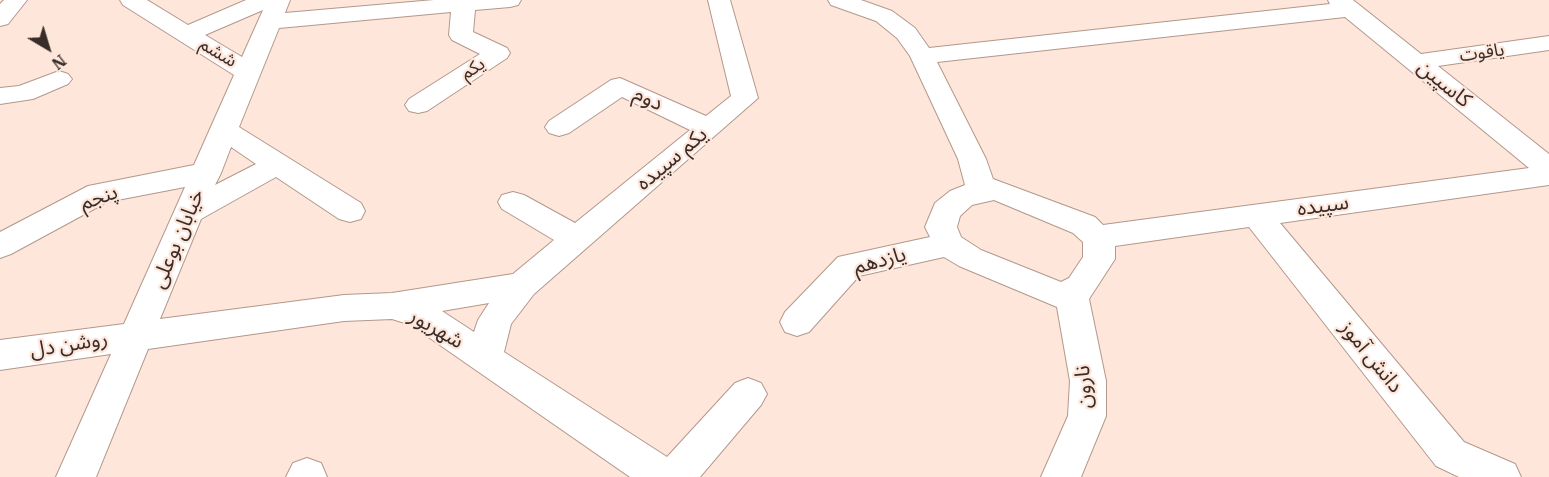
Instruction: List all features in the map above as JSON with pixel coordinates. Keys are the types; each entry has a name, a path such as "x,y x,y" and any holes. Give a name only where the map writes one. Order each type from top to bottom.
{"street":[{"name":"ششم","path":"131,0 248,72"},
{"path":"271,7 464,4 510,0"},
{"name":"یکم سپیده","path":"485,358 495,320 522,285 745,98 719,0"},
{"path":"839,0 885,16 906,33 922,56 972,159 980,186 997,190 1084,225 1097,237 1100,247 1098,259 1081,287 1071,294 1059,295 1041,290 970,258 949,244 941,227 946,211 961,198 975,192 997,190"},
{"path":"896,0 902,12 906,33"},
{"name":"یکم","path":"418,105 498,53 461,35 464,4"},
{"path":"922,56 1344,4"},
{"name":"کاسپین","path":"1344,4 1549,169"},
{"name":"ششم","path":"187,34 271,7"},
{"name":"خیابان بوعلی","path":"76,477 224,130 271,7"},
{"name":"یاقوت","path":"1416,62 1549,43"},
{"path":"0,96 24,93 59,79"},
{"name":"دوم","path":"559,127 620,86 709,128"},
{"path":"224,130 350,211"},
{"path":"189,212 278,164"},
{"name":"پنجم","path":"0,246 99,194 206,173"},
{"name":"سپیده","path":"1097,237 1549,175"},
{"path":"513,202 577,239"},
{"name":"دانش آموز","path":"1257,215 1449,465 1501,477"},
{"name":"یازدهم","path":"797,322 849,266 949,244"},
{"path":"392,306 522,285"},
{"name":"نارون","path":"1061,477 1087,416 1088,381 1071,294"},
{"name":"شهریور","path":"137,335 344,308 392,306 423,316 663,477"},
{"name":"روشن دل","path":"0,355 137,335"},
{"path":"675,477 748,394"}]}
